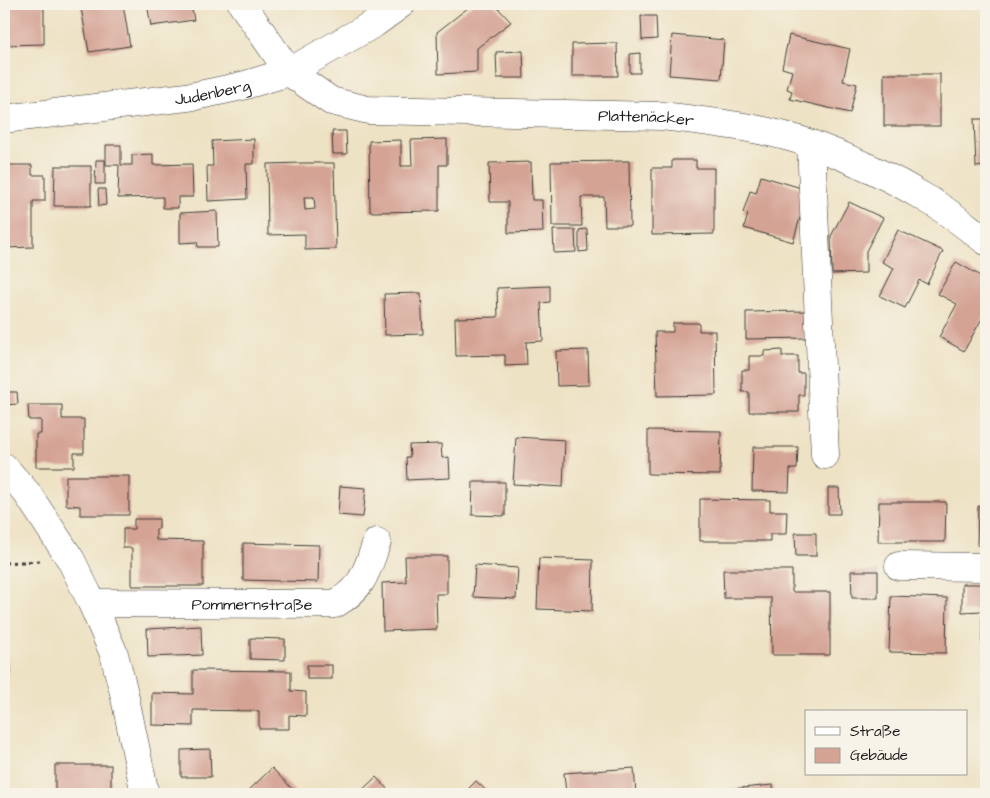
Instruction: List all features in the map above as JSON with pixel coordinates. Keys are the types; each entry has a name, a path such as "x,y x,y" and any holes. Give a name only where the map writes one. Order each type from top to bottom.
{"street":[{"path":"242,4 289,72"},
{"name":"Judenberg","path":"4,119 195,96 242,86 289,72 375,23 401,4"},
{"name":"Plattenäcker","path":"289,72 331,101 368,110 662,116 709,121 771,132 810,144 871,169 928,199 986,241"},
{"path":"810,144 825,455"},
{"path":"4,467 27,494 71,560 114,654 145,794"},
{"name":"Pommernstraße","path":"92,603 335,604 350,595 363,578 377,542"},
{"path":"899,566 986,566"}],"building":[{"path":"6,4 44,4 44,44 6,45"},
{"path":"107,4 123,4 130,46 89,52 81,8"},
{"path":"147,4 191,4 194,20 151,26"},
{"path":"473,4 494,4 511,22 477,48 477,72 438,74 437,32"},
{"path":"641,16 656,16 657,39 642,40"},
{"path":"672,35 724,40 721,79 669,75"},
{"path":"789,35 850,49 843,81 857,84 850,113 790,99 792,91 787,89 792,71 782,68"},
{"path":"617,43 618,76 572,76 572,44"},
{"path":"523,51 524,78 497,78 496,52"},
{"path":"640,53 640,73 630,73 630,54"},
{"path":"884,74 940,74 940,126 884,126"},
{"path":"974,119 986,119 986,166 976,167"},
{"path":"332,131 346,131 347,154 333,154"},
{"path":"254,139 254,164 246,164 247,199 208,201 207,166 213,166 212,141"},
{"path":"447,139 447,165 439,165 439,211 370,212 369,141 401,140 401,166 412,166 411,140"},
{"path":"106,145 121,145 121,165 132,165 132,155 153,154 153,165 192,164 193,197 178,197 178,208 163,208 163,197 118,198 119,165 106,165"},
{"path":"96,160 105,160 105,184 95,184"},
{"path":"672,160 696,160 696,168 714,168 714,234 652,235 652,168 672,168"},
{"path":"629,161 630,226 605,226 604,197 581,197 582,226 552,226 551,162"},
{"path":"531,162 532,200 542,200 543,232 508,233 508,202 490,202 489,163"},
{"path":"334,163 336,249 305,250 305,234 268,235 267,164","holes":["304,197 314,197 315,209 305,210"]},
{"path":"4,165 32,165 32,175 45,175 45,201 33,201 33,247 4,248"},
{"path":"55,166 91,166 91,206 54,206"},
{"path":"761,176 808,190 793,242 744,228 748,214 743,213 750,191 756,193"},
{"path":"98,189 105,189 106,205 99,206"},
{"path":"849,202 883,218 866,251 866,273 832,274 831,236"},
{"path":"217,211 218,247 198,247 197,242 180,243 180,213"},
{"path":"587,229 588,251 579,252 579,230"},
{"path":"553,230 575,230 576,252 554,253"},
{"path":"898,230 943,251 927,284 919,280 905,308 880,296 894,268 882,262"},
{"path":"956,262 986,279 986,311 964,351 939,337 957,304 938,294"},
{"path":"550,286 550,302 541,303 543,341 526,342 527,365 505,366 505,355 456,356 455,318 498,317 497,288"},
{"path":"421,293 423,334 385,335 384,294"},
{"path":"809,311 810,338 746,339 746,312"},
{"path":"673,323 699,323 699,331 715,331 716,395 657,396 655,332 673,332"},
{"path":"588,350 589,385 557,386 556,351"},
{"path":"782,350 782,356 798,356 798,373 804,373 804,395 799,395 799,412 749,412 749,392 742,392 742,370 749,370 749,356 764,356 764,351"},
{"path":"4,392 17,392 18,404 4,405"},
{"path":"28,405 62,405 62,419 84,419 84,453 74,453 74,467 36,467 36,434 41,434 41,420 29,420"},
{"path":"648,430 721,431 720,475 648,474"},
{"path":"516,437 565,440 563,487 513,484"},
{"path":"441,444 442,458 449,457 450,478 407,480 406,457 410,457 409,445"},
{"path":"753,447 798,447 797,469 790,469 789,492 752,491"},
{"path":"66,476 129,476 129,515 80,515 80,506 66,505"},
{"path":"473,482 505,482 505,516 472,515"},
{"path":"340,486 366,488 363,517 338,515"},
{"path":"828,488 839,488 840,514 828,514"},
{"path":"700,499 770,500 770,511 787,511 786,534 770,534 770,541 700,541"},
{"path":"879,502 946,502 945,542 878,542"},
{"path":"978,506 986,506 986,545 977,545"},
{"path":"134,519 159,519 159,529 156,529 156,540 203,541 203,586 132,586 132,548 123,548 123,529 134,529"},
{"path":"795,533 816,533 816,556 796,556"},
{"path":"243,543 319,545 318,582 243,580"},
{"path":"405,556 447,556 447,594 436,594 437,629 383,631 382,583 406,582"},
{"path":"539,558 593,560 592,611 537,609"},
{"path":"475,565 518,568 516,599 473,597"},
{"path":"723,570 792,570 792,592 830,592 830,655 772,655 771,598 724,598"},
{"path":"851,571 878,571 878,598 852,598"},
{"path":"962,584 986,584 986,641 982,641 982,611 962,612"},
{"path":"891,596 947,598 946,653 889,652"},
{"path":"201,626 202,655 148,657 147,629"},
{"path":"250,638 285,639 285,660 250,659"},
{"path":"4,647 9,672 4,673"},
{"path":"307,665 332,665 332,679 307,679"},
{"path":"193,670 291,671 291,691 306,692 306,716 289,715 289,729 259,729 259,711 193,710 193,726 152,725 152,693 193,694"},
{"path":"210,749 211,777 181,777 181,750"},
{"path":"55,765 111,765 111,794 55,794"},
{"path":"272,768 297,794 245,794"},
{"path":"634,768 636,794 566,794 564,773"},
{"path":"376,777 392,794 358,794"},
{"path":"476,781 490,794 463,794"},
{"path":"773,785 774,794 701,794 700,792"}]}
